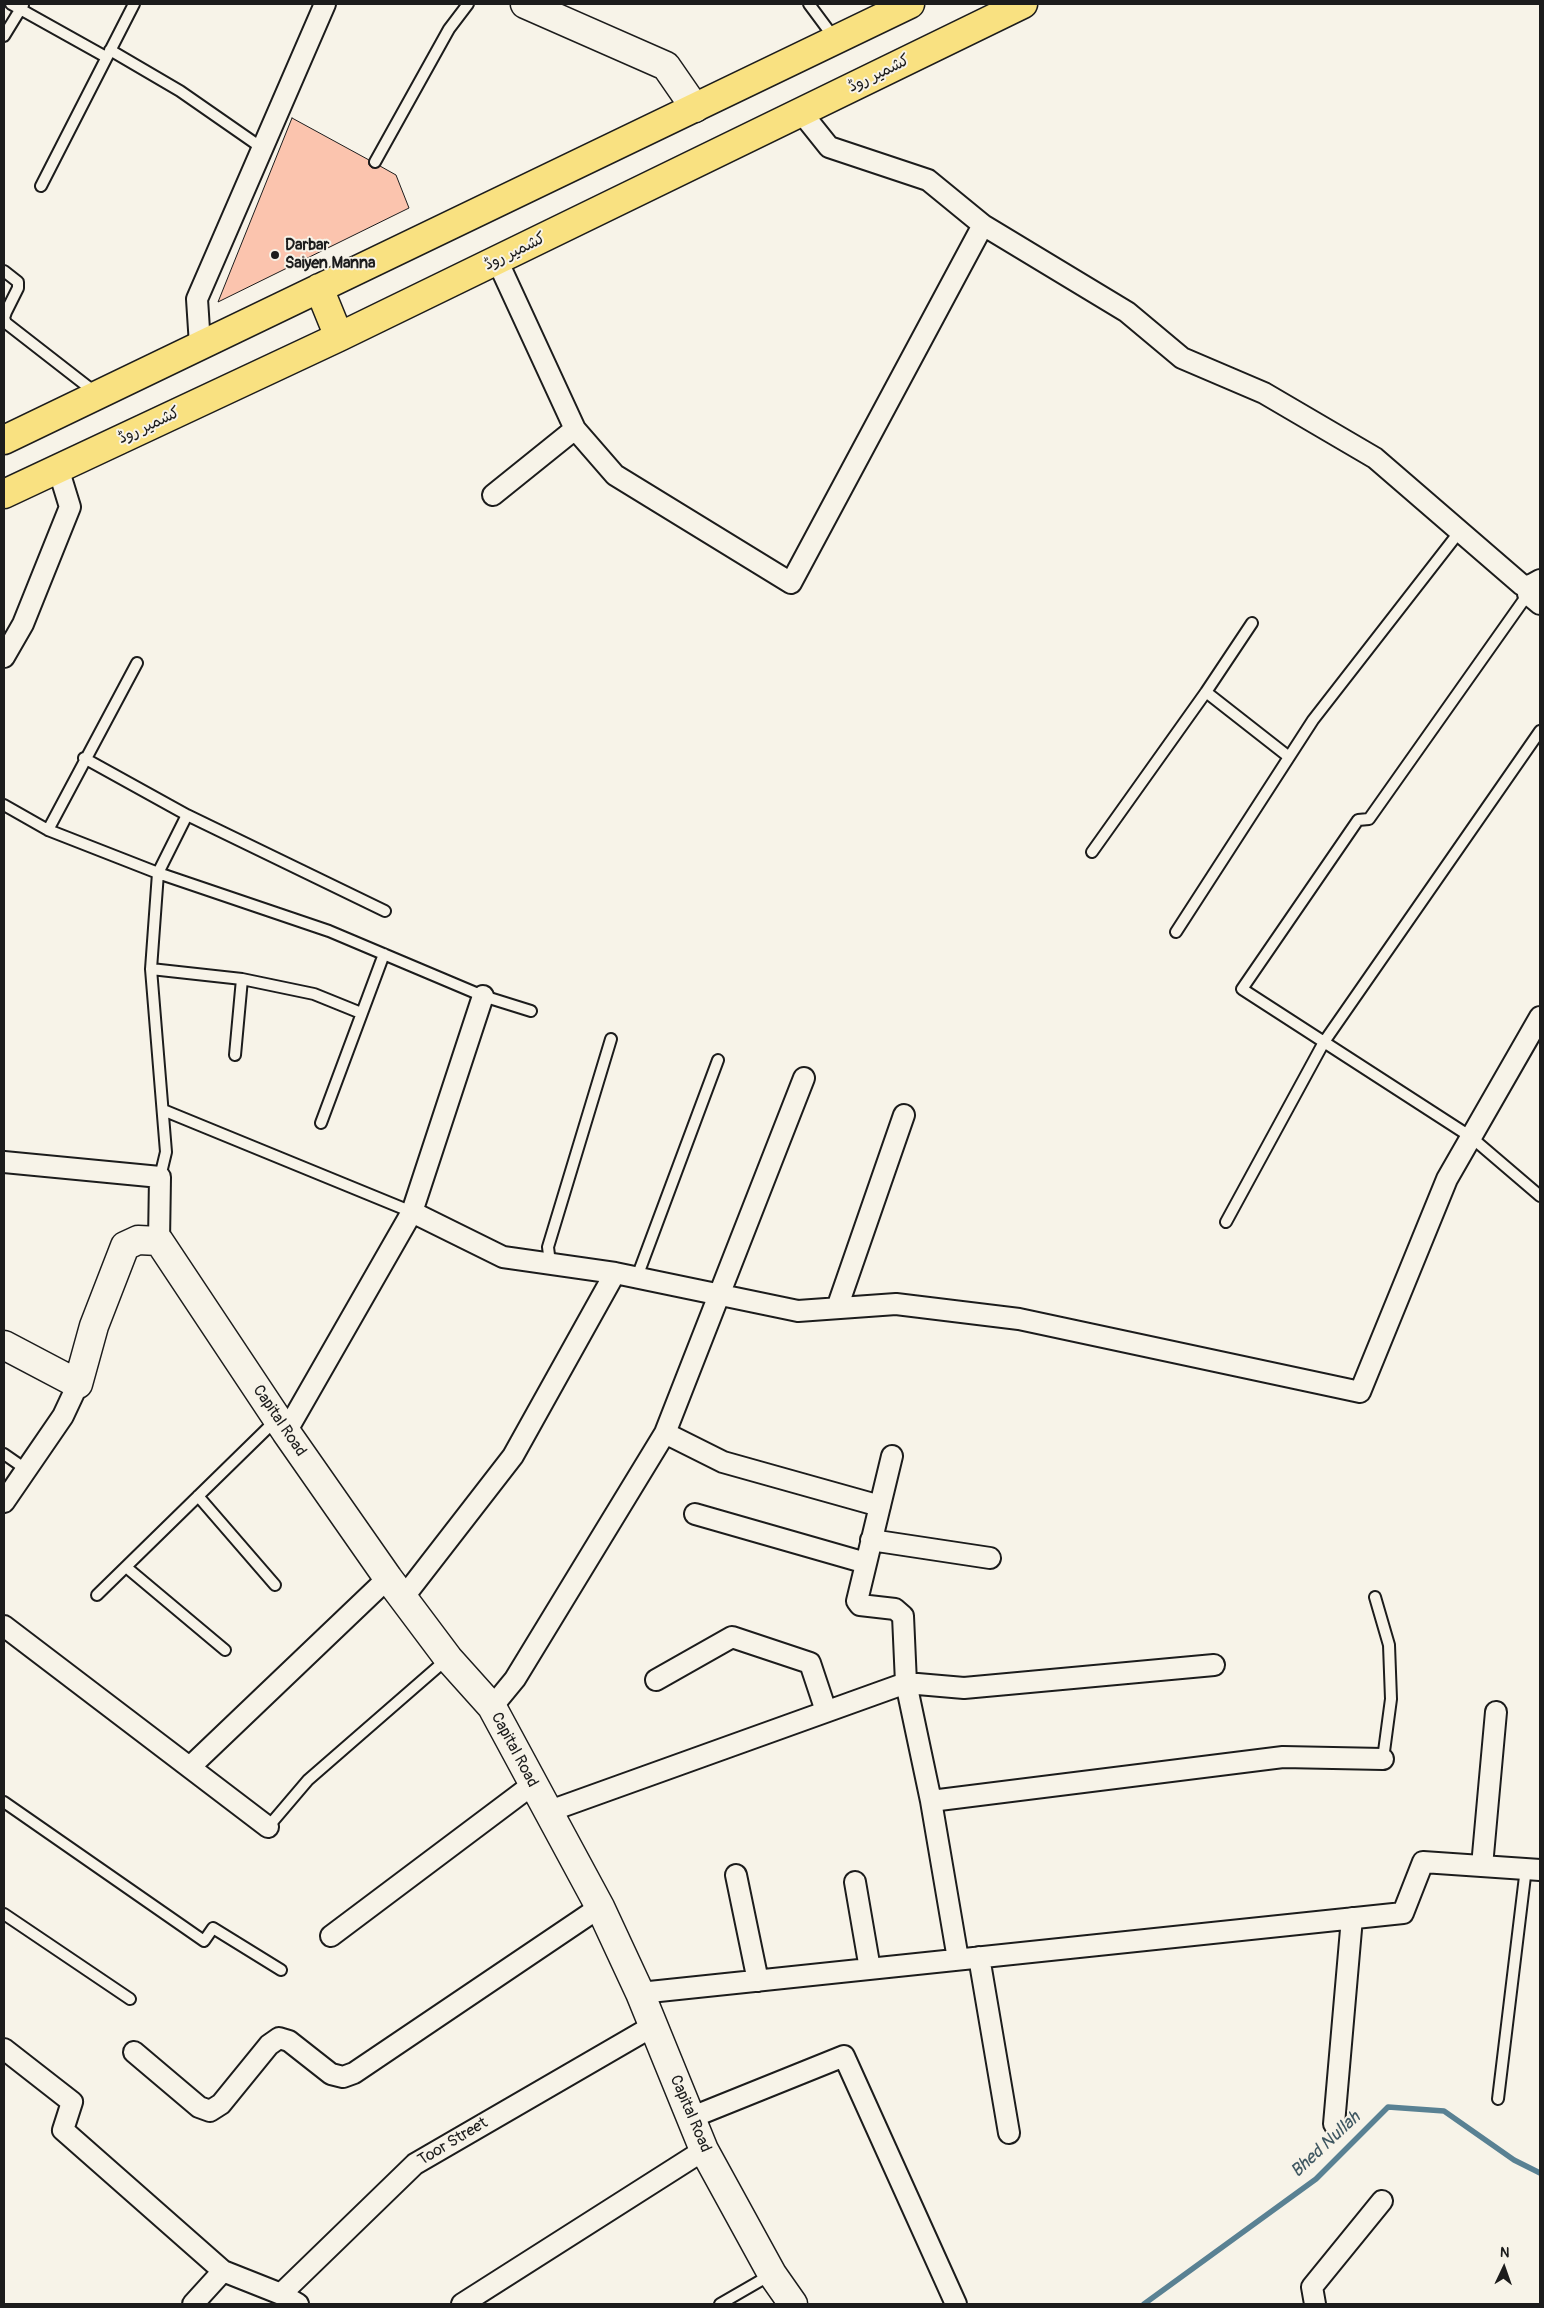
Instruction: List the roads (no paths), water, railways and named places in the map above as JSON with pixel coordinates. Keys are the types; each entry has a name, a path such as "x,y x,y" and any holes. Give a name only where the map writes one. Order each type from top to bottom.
{"main road":[{"path":"4,440 910,4"},
{"name":"کشمیر روڈ","path":"4,494 339,337 1023,4"},
{"path":"318,288 339,337"}],"street":[{"path":"200,345 197,299 325,4"},
{"path":"525,4 666,66 695,108"},
{"path":"801,112 829,147 928,180 982,225 1127,312 1182,358 1264,393 1375,458 1522,585 1529,586 1536,593"},
{"path":"497,260 575,429 615,475 791,583 982,225"},
{"path":"493,495 575,429"},
{"path":"4,657 23,624 70,507 58,468"},
{"path":"282,1425 412,1212 484,996"},
{"path":"412,1212 503,1257 615,1272 798,1311 896,1304 1019,1319 1360,1392 1447,1179 1540,1017"},
{"path":"492,1707 515,1678 664,1433 804,1078"},
{"path":"837,1308 904,1115"},
{"path":"4,1162 160,1177 159,1241 138,1240 125,1246 94,1326 78,1384 63,1416 4,1502"},
{"name":"Capital Road","path":"159,1241 282,1425 396,1588 448,1658 492,1707 532,1785 600,1907 640,1993 704,2150 772,2274 793,2304"},
{"path":"191,1766 396,1588 513,1456 615,1272"},
{"path":"4,1345 78,1384"},
{"path":"664,1433 723,1462 880,1506"},
{"path":"892,1456 857,1601 860,1605 895,1609 903,1616 906,1683 931,1801 958,1959"},
{"path":"695,1514 866,1563"},
{"path":"871,1540 990,1558"},
{"path":"4,1626 268,1826"},
{"path":"656,1680 732,1637 810,1664 826,1711"},
{"path":"547,1812 906,1683 964,1688 1214,1665"},
{"path":"1482,1866 1496,1712"},
{"path":"931,1801 1283,1757 1384,1759"},
{"path":"331,1936 532,1785"},
{"path":"640,1993 1403,1913 1423,1862 1533,1869"},
{"path":"736,1876 758,1981"},
{"path":"854,1882 870,1969"},
{"path":"134,2052 199,2107 210,2111 221,2104 269,2045 279,2038 288,2041 331,2074 342,2077 354,2073 600,1907"},
{"path":"1334,2124 1352,1918"},
{"path":"979,1957 1009,2133"},
{"name":"Toor Street","path":"281,2294 416,2164 653,2026"},
{"path":"4,2049 72,2102 63,2130 222,2271 281,2294 298,2304"},
{"path":"690,2118 844,2056 956,2304"},
{"path":"462,2304 704,2150"},
{"path":"1315,2304 1312,2287 1382,2200"},
{"path":"193,2304 222,2271"}],"lane":[{"path":"11,4 23,7 180,91 262,148"},
{"path":"40,186 134,4"},
{"path":"375,162 449,29 468,4"},
{"path":"809,4 835,40"},
{"path":"4,36 23,7"},
{"path":"4,271 18,282 18,288 4,318 6,323 98,395"},
{"path":"1176,932 1313,720 1460,531"},
{"path":"1536,593 1369,819 1358,820 1242,989 1471,1137 1540,1196"},
{"path":"1092,852 1206,692 1252,623"},
{"path":"48,830 84,758 137,663"},
{"path":"1206,692 1289,757"},
{"path":"1226,1222 1324,1042 1540,730"},
{"path":"84,758 187,815 384,911"},
{"path":"4,805 48,830 158,873 329,931 484,996 531,1011"},
{"path":"160,1177 166,1152 151,968 158,873 187,815"},
{"path":"321,1123 384,954"},
{"path":"151,968 242,979 314,994 362,1013"},
{"path":"235,1055 242,979"},
{"path":"550,1263 548,1247 611,1039"},
{"path":"637,1277 718,1060"},
{"path":"163,1110 412,1212"},
{"path":"97,1595 198,1496 282,1425"},
{"path":"4,1454 27,1470"},
{"path":"198,1496 275,1584"},
{"path":"126,1567 225,1650"},
{"path":"1375,1597 1389,1644 1391,1699 1384,1759"},
{"path":"268,1826 308,1780 448,1658"},
{"path":"4,1802 204,1941 214,1928 281,1970"},
{"path":"1498,2099 1533,1869"},
{"path":"4,1914 130,1999"},
{"path":"720,2304 772,2274"}],"waterway":[{"name":"Bhed Nullah","path":"1144,2304 1316,2179 1388,2107 1444,2111 1514,2160 1540,2173"}],"place":[{"name":"Darbar Saiyen Manna","path":"275,255"}]}
